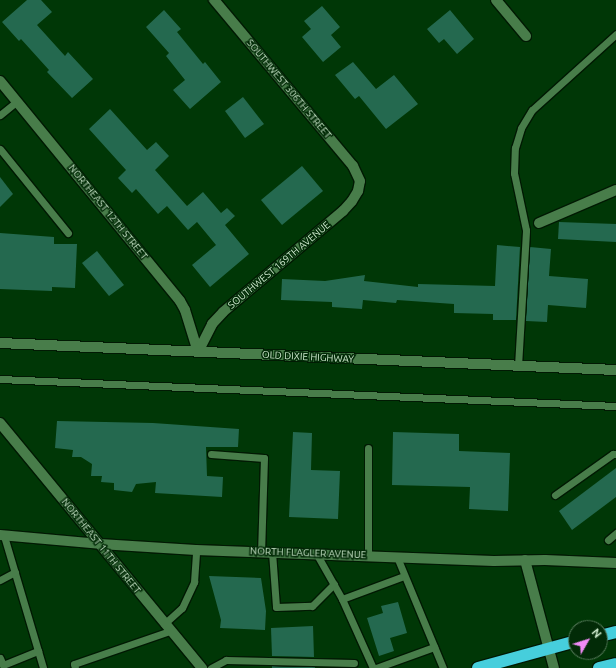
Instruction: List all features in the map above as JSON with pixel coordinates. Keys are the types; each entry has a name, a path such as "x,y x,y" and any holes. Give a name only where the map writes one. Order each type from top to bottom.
{"highway":[{"path":"478,668 568,643"},
{"path":"599,668 616,664"}],"street":[{"name":"SOUTHWEST 306TH STREET","path":"214,0 353,166 360,181"},
{"path":"496,0 526,36"},
{"name":"NORTHEAST 12TH STREET","path":"0,81 180,301 185,310 198,352"},
{"name":"SOUTHWEST 169TH AVENUE","path":"198,352 212,324 223,312 343,211 352,202 358,191 360,181"},
{"path":"539,223 616,190"},
{"name":"OLD DIXIE HIGHWAY","path":"0,343 616,370"},
{"name":"NORTHEAST 11TH STREET","path":"0,424 100,544 200,668"},
{"name":"NORTH FLAGLER AVENUE","path":"2,536 196,550 316,553 494,561 525,560 616,563"},
{"path":"525,560 554,668"}],"lane":[{"path":"518,366 526,230 514,173 515,148 521,128 532,110 563,79 616,34"},
{"path":"0,115 17,101"},
{"path":"0,149 68,232"},
{"path":"526,230 539,223"},
{"path":"0,379 616,406"},
{"path":"368,448 368,555"},
{"path":"211,454 264,458 267,552 276,607 312,606 334,584"},
{"path":"556,495 613,454 616,454"},
{"path":"608,540 616,534"},
{"path":"2,536 15,572 43,668"},
{"path":"75,668 74,664 167,627 182,608 194,582 196,550"},
{"path":"316,553 342,599 374,668 434,646"},
{"path":"397,557 443,668"},
{"path":"0,580 15,572"},
{"path":"342,599 404,576"},
{"path":"0,658 3,665 38,651"},
{"path":"211,668 226,660 330,665 354,663"}],"building":[{"path":"27,0 41,0 52,12 37,25 65,56 68,52 93,79 72,98 47,72 49,70 21,39 19,41 2,22"},
{"path":"322,6 340,27 331,35 341,47 323,62 302,37 311,29 304,21"},
{"path":"164,10 181,29 177,32 203,64 205,62 221,82 190,109 173,90 185,80 166,56 169,53 146,27"},
{"path":"450,10 474,39 457,54 444,39 439,43 427,29"},
{"path":"353,62 376,89 394,75 418,104 386,129 359,96 355,99 335,75"},
{"path":"243,97 264,124 245,138 225,111"},
{"path":"110,109 147,150 156,142 169,156 155,170 187,206 203,192 221,213 227,208 235,216 225,225 249,254 210,287 192,265 216,245 197,222 188,230 167,206 158,214 136,189 132,193 118,178 126,170 89,129"},
{"path":"302,166 323,191 282,225 261,200"},
{"path":"0,177 13,194 0,207"},
{"path":"559,222 616,224 616,242 558,239"},
{"path":"0,233 54,237 54,244 77,244 75,288 52,287 52,291 0,289"},
{"path":"497,245 520,247 516,320 493,320 493,314 454,313 454,304 397,300 396,303 363,300 362,309 332,307 332,302 281,300 282,279 325,281 365,275 364,281 418,287 418,284 495,286"},
{"path":"530,247 551,249 549,276 588,279 586,308 548,305 547,322 526,321"},
{"path":"97,251 124,285 109,296 82,263"},
{"path":"57,421 153,423 239,429 238,447 206,447 207,476 223,477 222,497 155,493 156,482 136,484 132,492 114,490 114,483 101,482 102,476 91,476 92,464 81,457 72,457 73,450 55,448"},
{"path":"293,432 312,433 311,470 340,471 338,519 289,517"},
{"path":"393,432 459,434 459,451 510,453 508,511 469,509 470,487 392,485"},
{"path":"616,468 616,497 572,530 559,511"},
{"path":"209,576 261,578 266,611 265,630 220,628 221,620"},
{"path":"398,602 407,633 390,638 394,651 379,656 367,618 383,613 381,606"},
{"path":"313,626 314,657 272,656 271,628"},
{"path":"272,666 315,667 315,668 272,668"}]}
